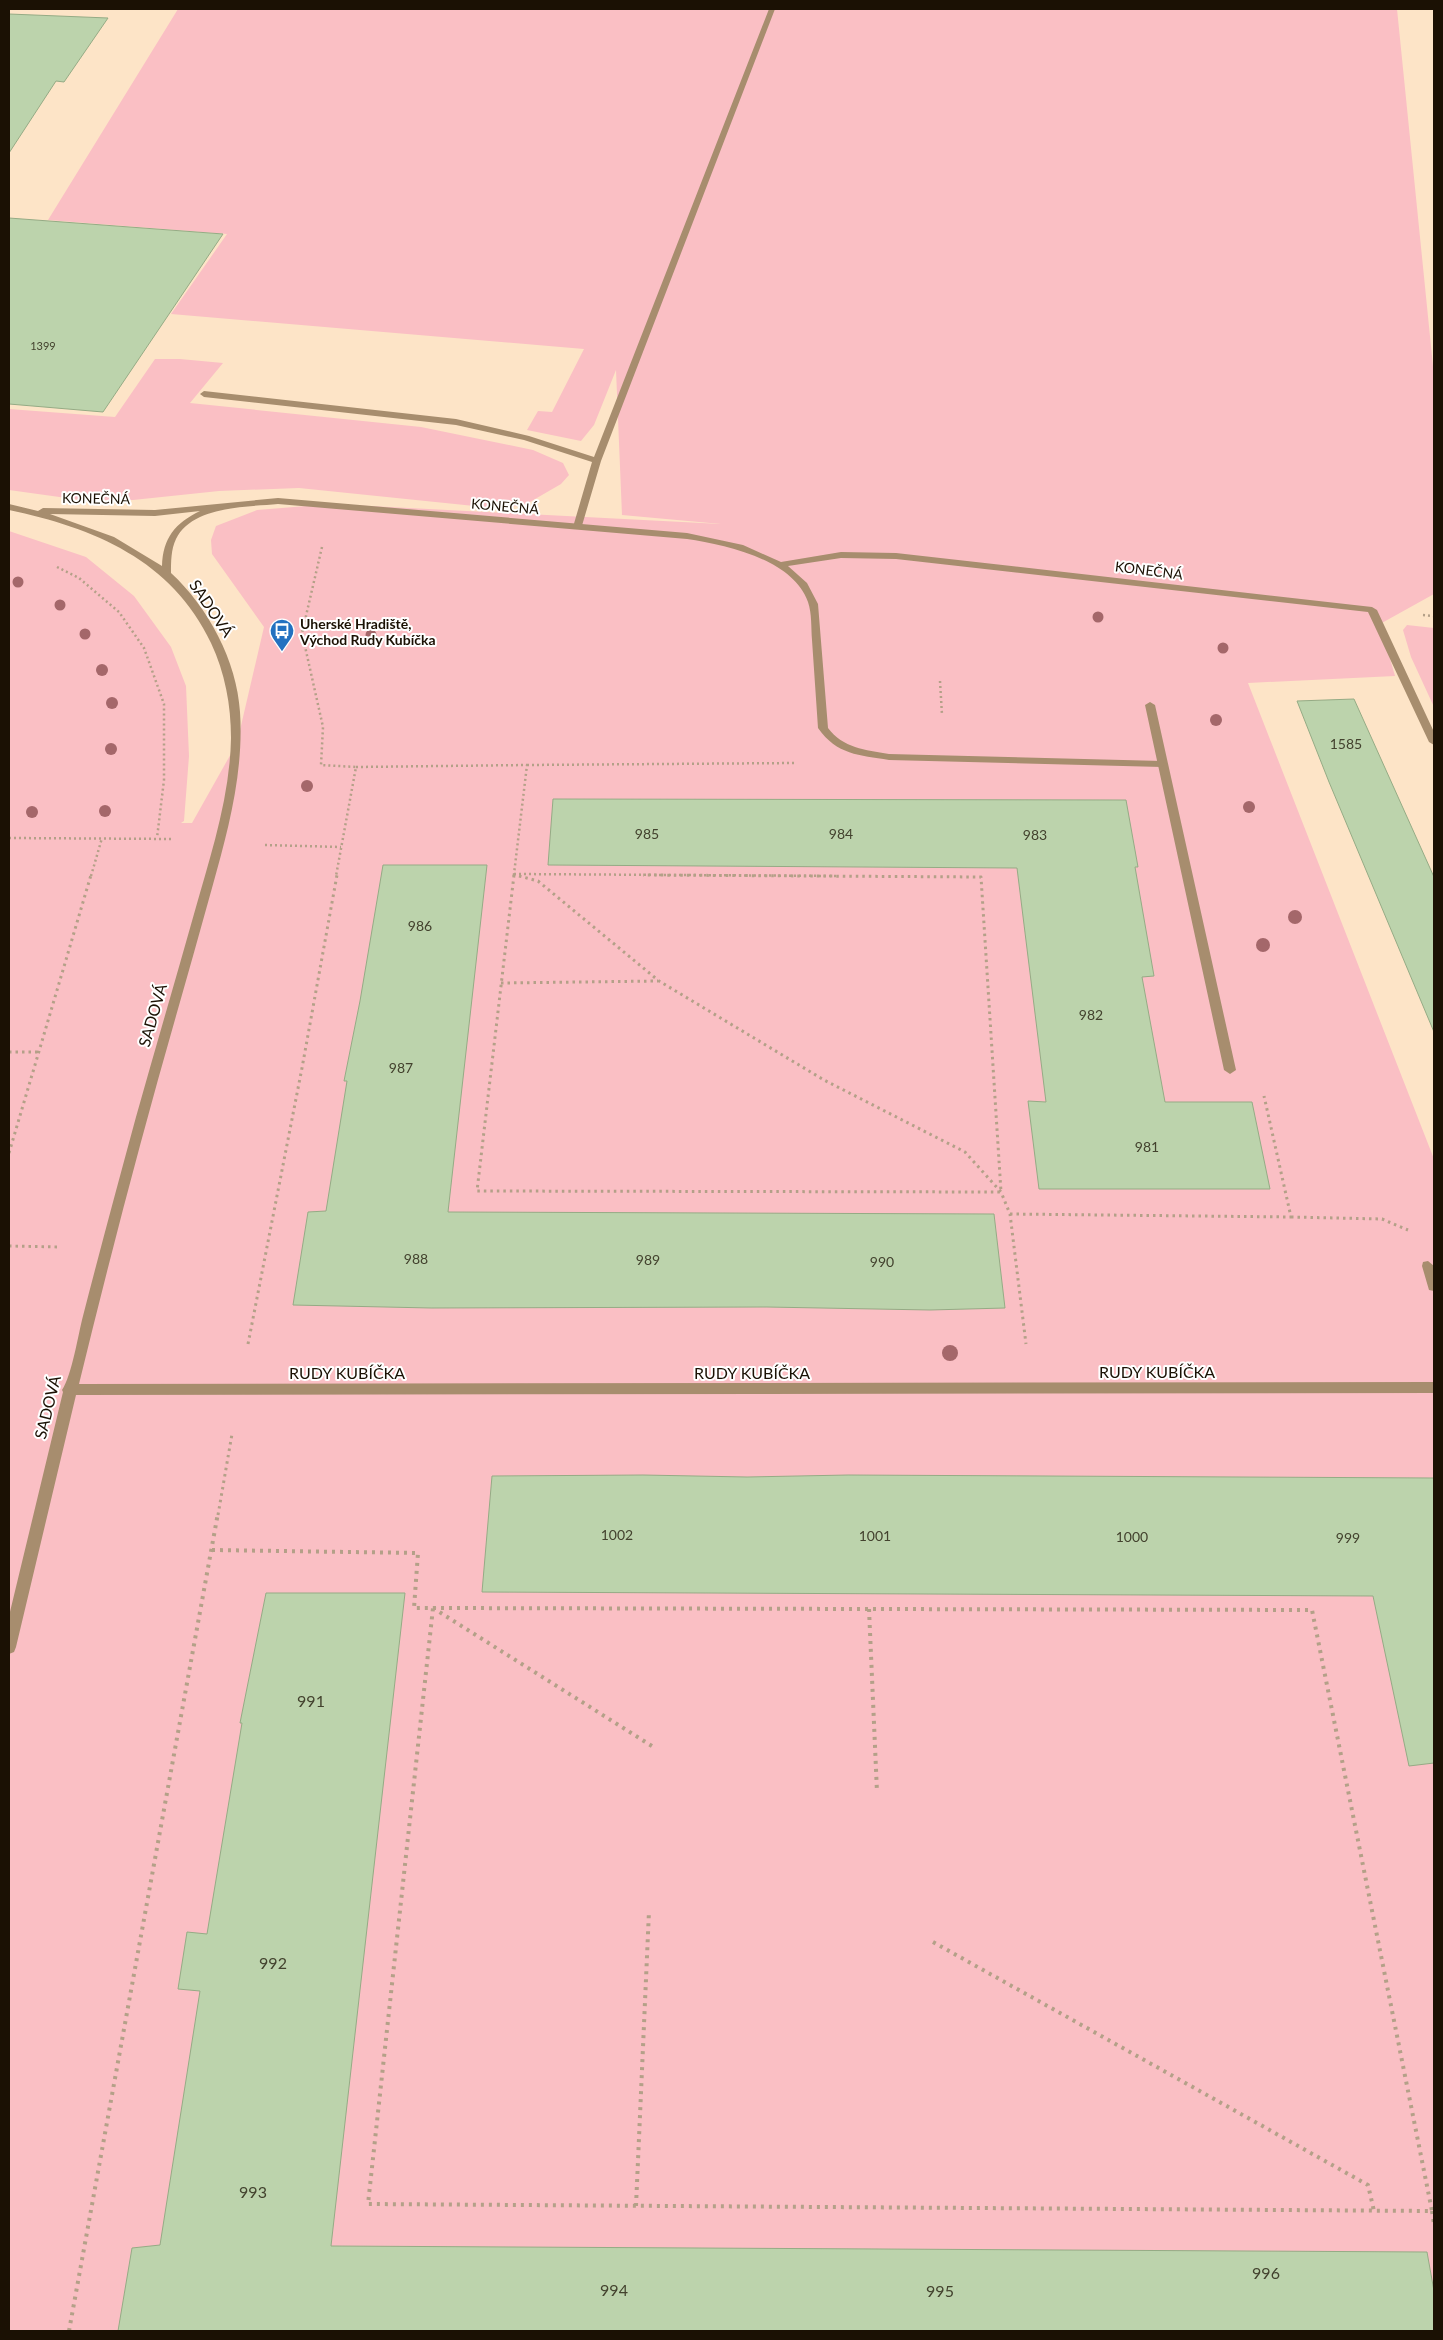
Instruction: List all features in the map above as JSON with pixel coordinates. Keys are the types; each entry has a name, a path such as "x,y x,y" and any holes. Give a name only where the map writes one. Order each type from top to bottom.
{"street":[{"path":"578,527 596,461 772,9"},
{"path":"204,394 456,422 526,438 596,461"},
{"name":"KONEČNÁ","path":"28,511 155,513 278,501 331,504 704,538 751,551 779,566 797,578 812,598 815,609 823,728 832,740 850,750 889,756 935,759 1162,764"},
{"name":"KONEČNÁ","path":"166,573 169,542 176,530 199,515 223,505"},
{"name":"SADOVÁ","path":"9,507 28,511 109,539 145,558 166,573 198,611 218,644 231,683 236,711 237,743 220,842 149,1092 69,1390 9,1647"},
{"name":"KONEČNÁ","path":"779,566 841,555 896,556 1372,610 1434,742"},
{"path":"1150,704 1230,1070"},
{"path":"1428,1266 1434,1286"},
{"name":"RUDY KUBÍČKA","path":"69,1390 1434,1388"}],"path":[{"path":"54,565 79,578 119,612 144,648 164,704 164,780 157,838"},
{"path":"356,767 793,764 850,750"},
{"path":"527,765 477,1191 1001,1192"},
{"path":"9,1153 102,838"},
{"path":"514,874 538,881 659,981 824,1080 965,1152 1001,1192"},
{"path":"514,874 981,876 1001,1192 1010,1214 1021,1290 1030,1389"},
{"path":"501,983 659,981"},
{"path":"9,1052 38,1052"},
{"path":"1230,1070 1234,1084 1262,1084 1291,1217"},
{"path":"1010,1214 1359,1217 1382,1219 1398,1224 1420,1242 1428,1259 1428,1266"},
{"path":"212,1550 418,1553 414,1608 1312,1610 1434,2224"},
{"path":"433,1608 655,1748"},
{"path":"433,1608 368,2204 1432,2211"},
{"path":"869,1609 877,1792"},
{"path":"636,2206 649,1911"},
{"path":"934,1942 1368,2185 1374,2211"}],"shaded area":[{"path":"178,9 1397,9 1434,376 1434,594 1380,624 1395,676 1248,683 1434,1159 1434,2331 9,2331 9,531 86,557 134,596 171,647 186,686 189,756 184,821 181,823 192,823 237,743 264,627 212,554 211,540 216,526 257,510 331,504 721,524 622,515 616,370 594,425 581,441 527,430 538,411 552,412 584,349 171,314 227,234 48,220"},
{"path":"155,359 223,363 190,403 421,427 533,450 563,463 569,475 561,484 523,506 484,507 299,488 219,491 133,500 81,500 9,490 9,409 115,417"},
{"path":"1407,625 1434,628 1434,707 1411,657 1403,630"}],"building":[{"path":"9,14 108,18 64,82 56,81 9,153"},
{"path":"9,218 223,234 103,412 9,404"},
{"path":"1354,699 1434,877 1434,1032 1297,701"},
{"path":"553,799 1126,800 1138,867 1135,867 1154,976 1142,977 1165,1102 1252,1102 1270,1189 1039,1189 1028,1101 1046,1102 1017,868 548,865"},
{"path":"383,865 487,865 448,1212 994,1214 1005,1308 930,1310 767,1307 431,1308 293,1305 308,1212 326,1211 347,1081 344,1081 360,1001"},
{"path":"643,1475 747,1477 848,1475 1434,1478 1434,1763 1409,1766 1373,1596 482,1592 492,1476"},
{"path":"266,1593 405,1593 331,2246 1427,2252 1434,2291 1434,2331 118,2331 132,2248 160,2245 200,1991 178,1989 187,1932 207,1934 242,1723 240,1723"}],"place":[{"name":"Uherské Hradiště, Východ Rudy Kubíčka","path":"282,652"}]}
